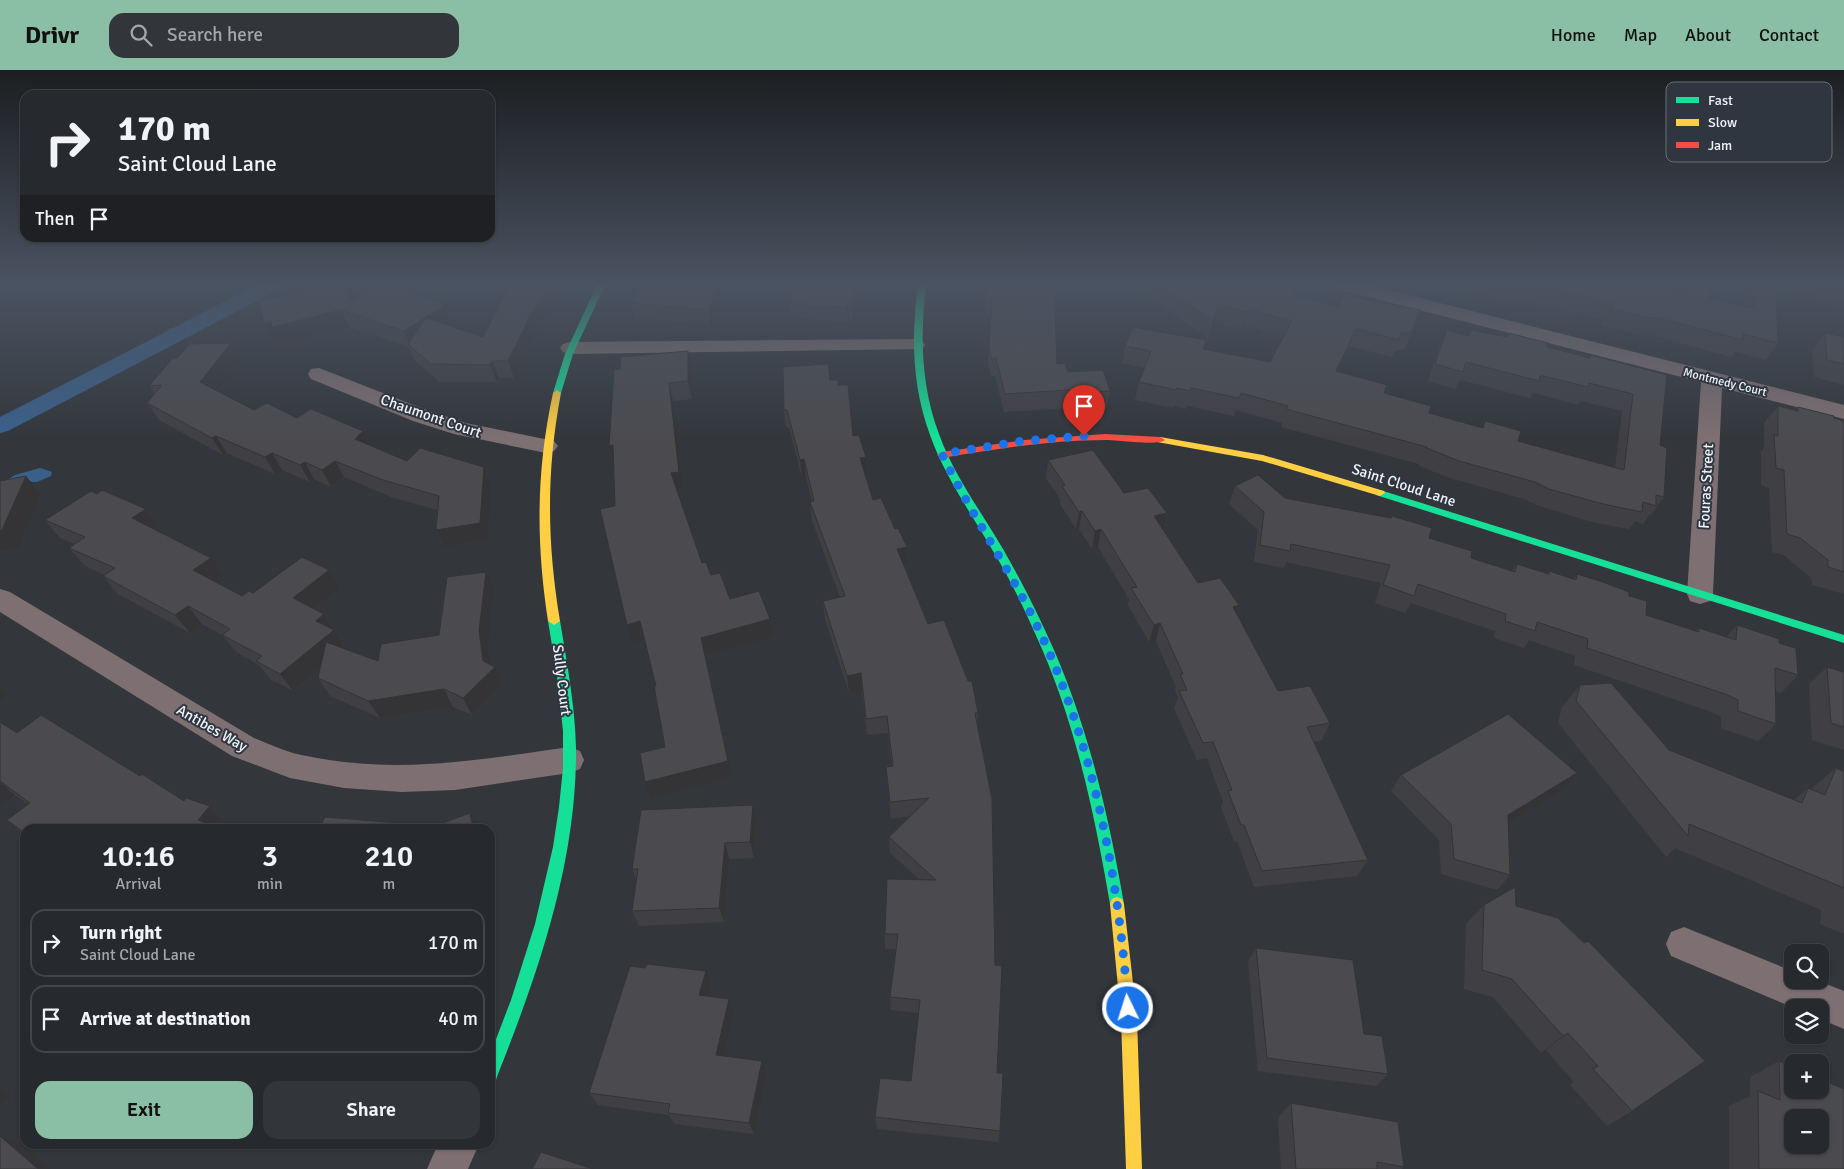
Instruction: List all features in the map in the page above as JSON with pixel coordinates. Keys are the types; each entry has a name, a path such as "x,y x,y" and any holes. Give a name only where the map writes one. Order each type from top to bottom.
{"street":[{"name":"Sully Court","path":"495,1062 508,1032 537,945 556,867 569,760 566,692 546,575 542,514 546,446 554,404 570,348 576,336"},
{"path":"915,336 919,381 929,420 942,454 955,481 1011,573 1040,632 1067,698 1090,774 1111,868 1125,969 1134,1086 1134,1169"},
{"name":"Montmedy Court","path":"1547,336 1844,412"},
{"path":"570,348 915,344"},
{"name":"Chaumont Court","path":"319,374 420,416 462,429 546,446"},
{"name":"Fouras Street","path":"1700,594 1712,378"},
{"name":"Saint Cloud Lane","path":"942,454 1023,441 1069,437 1155,438 1219,448 1290,465 1844,640"},
{"name":"Antibes Way","path":"0,599 243,748 290,765 344,775 402,779 456,777 569,760"},
{"path":"1684,944 1844,1010"},
{"path":"447,1169 457,1149"}],"water":[{"path":"40,468 52,472 51,476 37,482 5,481 15,475"}],"building":[{"path":"413,336 520,336 508,361 492,361 490,365 431,364 408,344"},
{"path":"990,336 1056,336 1057,364 1065,363 1068,372 1103,370 1110,391 1071,393 1070,390 1005,394 996,358 992,359 989,347"},
{"path":"1129,336 1185,336 1206,340 1203,349 1270,362 1284,336 1353,336 1336,371 1387,385 1384,393 1431,406 1429,413 1483,428 1485,421 1521,431 1518,441 1624,470 1633,394 1589,383 1588,387 1544,376 1540,376 1539,381 1466,362 1463,372 1435,364 1445,336 1522,336 1548,343 1547,347 1590,358 1590,355 1667,375 1660,445 1667,448 1664,497 1656,495 1656,506 1643,502 1642,512 1603,504 1549,489 1535,482 1459,461 1427,447 1286,409 1288,406 1241,393 1239,398 1191,388 1190,391 1177,388 1176,390 1139,382 1151,351 1125,346"},
{"path":"1384,336 1400,336 1399,340"},
{"path":"1729,336 1743,336 1743,340"},
{"path":"1752,336 1778,336 1778,343"},
{"path":"1825,336 1844,337 1844,364 1827,360"},
{"path":"231,343 200,382 254,410 267,403 297,418 311,409 363,431 355,439 407,461 420,448 484,467 480,523 436,530 439,496 383,480 335,461 322,470 305,462 300,465 272,453 265,457 216,436 212,438 147,403 162,385 149,386 173,358 177,358 190,344"},
{"path":"688,351 688,381 669,383 679,472 671,473 702,563 706,562 711,575 720,573 730,599 759,591 770,619 701,638 728,761 645,782 640,753 665,747 654,686 656,686 640,621 627,625 600,509 615,506 613,445 609,446 614,369 620,369 621,357"},
{"path":"828,364 830,380 838,380 838,385 848,385 853,436 859,435 866,457 860,458 873,500 881,498 895,529 898,528 907,547 897,549 928,624 944,620 968,681 972,681 978,713 975,713 992,799 995,965 1002,966 997,1073 1003,1073 1000,1131 875,1117 880,1078 911,1081 920,1000 890,997 898,934 885,934 887,879 936,880 889,837 929,798 890,802 886,767 893,766 887,716 866,719 861,673 847,676 823,601 845,596 810,502 814,501 804,459 800,460 787,410 784,410 783,367"},
{"path":"1778,406 1798,411 1798,407 1834,416 1834,418 1844,421 1844,572 1828,567 1828,560 1800,538 1787,534 1784,470 1776,468 1774,435 1778,436"},
{"path":"1093,450 1124,493 1148,488 1167,513 1154,516 1198,583 1220,578 1239,605 1233,607 1278,691 1310,686 1330,723 1307,727 1368,860 1262,871 1228,791 1232,790 1213,742 1203,743 1179,691 1187,690 1180,674 1183,674 1160,623 1154,625 1131,588 1137,587 1101,529 1095,531 1082,511 1079,512 1062,486 1065,485 1048,460"},
{"path":"1258,475 1285,498 1391,518 1392,516 1432,528 1429,538 1472,551 1471,558 1515,572 1517,564 1549,574 1549,571 1576,580 1577,574 1600,581 1629,592 1629,596 1647,601 1646,615 1699,632 1699,628 1736,640 1737,625 1779,639 1779,643 1796,648 1798,675 1775,668 1776,724 1738,711 1738,700 1728,695 1587,648 1588,639 1537,622 1535,631 1505,621 1506,614 1418,584 1414,596 1383,585 1390,565 1291,544 1290,551 1260,545 1264,512 1235,486"},
{"path":"26,476 2,530 0,530 0,481"},
{"path":"102,490 146,509 132,518 211,558 193,570 242,596 249,591 253,593 302,557 329,570 293,598 324,614 316,621 334,630 280,674 256,661 262,656 222,635 230,629 188,606 175,615 103,576 115,568 69,548 85,537 45,520 91,491 97,494"},
{"path":"486,572 479,631 483,661 495,667 463,698 444,689 368,701 318,678 326,642 378,661 381,644 439,635 447,577"},
{"path":"1827,667 1844,672 1844,727 1831,723"},
{"path":"1611,683 1669,750 1802,803 1808,788 1825,795 1836,768 1844,772 1844,888 1689,824 1688,836 1576,701 1580,685"},
{"path":"1508,714 1577,773 1508,815 1510,875 1454,859 1451,824 1401,775"},
{"path":"41,715 184,801 186,798 210,806 198,820 209,824 20,824 20,829 7,820 30,803 0,781 0,722 17,733"},
{"path":"753,805 750,842 725,843 719,908 632,911 638,869 632,869 641,810"},
{"path":"470,813 472,824 440,824"},
{"path":"325,817 411,824 322,824"},
{"path":"1515,887 1516,906 1558,918 1584,943 1588,941 1705,1061 1632,1111 1593,1069 1598,1066 1568,1033 1563,1036 1512,979 1482,970 1484,905"},
{"path":"1256,948 1353,960 1364,1034 1382,1036 1388,1074 1267,1058"},
{"path":"647,964 706,971 699,995 729,999 716,1055 762,1061 749,1123 668,1113 670,1104 589,1093 630,966 645,968"},
{"path":"1779,1061 1784,1063 1784,1099 1829,1099 1829,1083 1844,1089 1844,1169 1759,1169 1758,1091 1780,1100"},
{"path":"1291,1103 1398,1122 1404,1167 1377,1162 1377,1169 1296,1169"},
{"path":"0,1136 38,1169 0,1169"},
{"path":"541,1152 593,1169 532,1169"}],"waterway":[{"path":"0,426 174,336"}],"traffic: fast":[{"path":"557,393 569,354 577,336"},
{"path":"918,336 924,397 928,416 940,449 955,479 1019,588 1043,639 1072,713 1099,807 1117,904"},
{"path":"1380,493 1844,639"},
{"path":"495,1062 519,1000 543,924 560,847 566,807 569,768 568,712 554,621"}],"traffic: slow":[{"path":"554,621 549,592 544,535 544,479 551,422 557,393"},
{"path":"1160,440 1263,458 1380,493"},
{"path":"1117,904 1129,1018 1134,1169"}],"traffic: jam":[{"path":"942,455 996,446 1078,438 1105,437 1160,440"}],"route":[{"path":"1084,436 1023,441 942,454 955,481 1011,573 1040,632 1067,698 1090,774 1111,868 1125,969 1128,1008"}]}
